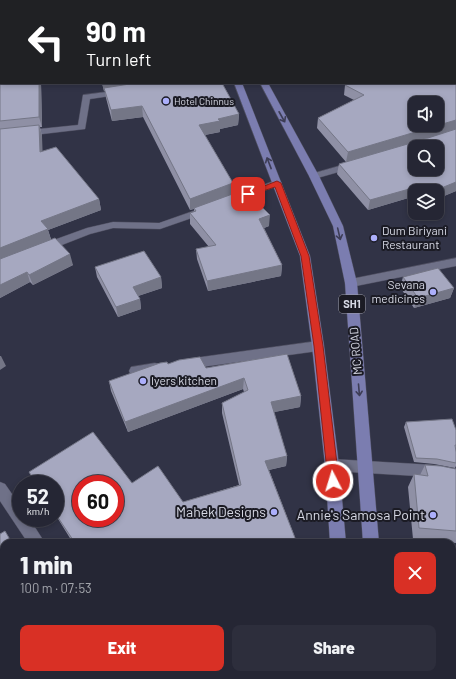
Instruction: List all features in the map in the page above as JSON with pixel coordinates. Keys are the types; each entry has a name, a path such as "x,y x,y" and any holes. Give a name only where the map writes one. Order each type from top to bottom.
{"main road":[{"path":"238,84 305,256 318,346 332,465 338,539"},
{"name":"MC ROAD","path":"265,84 314,176 338,226 351,283 371,539"}],"street":[{"path":"0,136 82,127 86,97 133,90"},
{"path":"314,176 366,162"},
{"path":"226,202 277,183"},
{"path":"36,251 87,231 113,225 160,226 211,207"},
{"path":"351,283 456,262"},
{"path":"135,371 318,346"},
{"path":"332,465 434,471 456,476"},
{"path":"0,489 34,539"}],"building":[{"path":"0,84 39,84 39,117 0,121"},
{"path":"130,84 223,84 239,114 218,119 220,121 199,125 233,183 190,199 142,106 111,110 104,88"},
{"path":"456,84 456,120 444,124 444,96 408,96 408,132 416,132 348,152 318,118 364,95 345,85"},
{"path":"39,125 40,152 56,147 99,199 41,221 48,229 0,248 0,129"},
{"path":"456,129 456,182 444,187 444,184 408,184 408,189 370,200 339,164 408,144 408,176 444,176 444,140 419,139 428,138"},
{"path":"238,192 240,194 247,192 270,215 259,219 282,265 207,281 196,249 216,245 190,213 196,211 194,208"},
{"path":"55,238 70,254 29,275 27,272 0,285 0,259"},
{"path":"144,251 161,277 133,287 140,299 116,307 95,267"},
{"path":"438,268 454,288 418,298 403,277"},
{"path":"287,354 301,396 271,402 287,456 265,461 295,539 72,539 64,526 64,475 31,475 29,472 93,432 132,483 158,466 183,502 241,485 222,403 248,390 244,378 125,422 109,381 160,363 167,362 168,364 179,360 200,357 206,368"},
{"path":"452,419 456,430 456,463 437,459 416,458 406,422"},
{"name":"Annie's Samosa Point","path":"425,465 456,469 456,531 419,528 414,474 428,476"},
{"path":"5,531 10,539 0,539 0,534"}],"place":[{"name":"Hotel Chinnus","path":"166,101"},
{"name":"Dum Biriyani Restaurant","path":"374,238"},
{"name":"Sevana medicines","path":"433,292"},
{"name":"Iyers kitchen","path":"143,381"},
{"name":"Mahek Designs","path":"274,512"},
{"name":"Annie's Samosa Point","path":"433,515"}],"route":[{"path":"248,194 277,183 305,256 318,346 333,481"}]}
